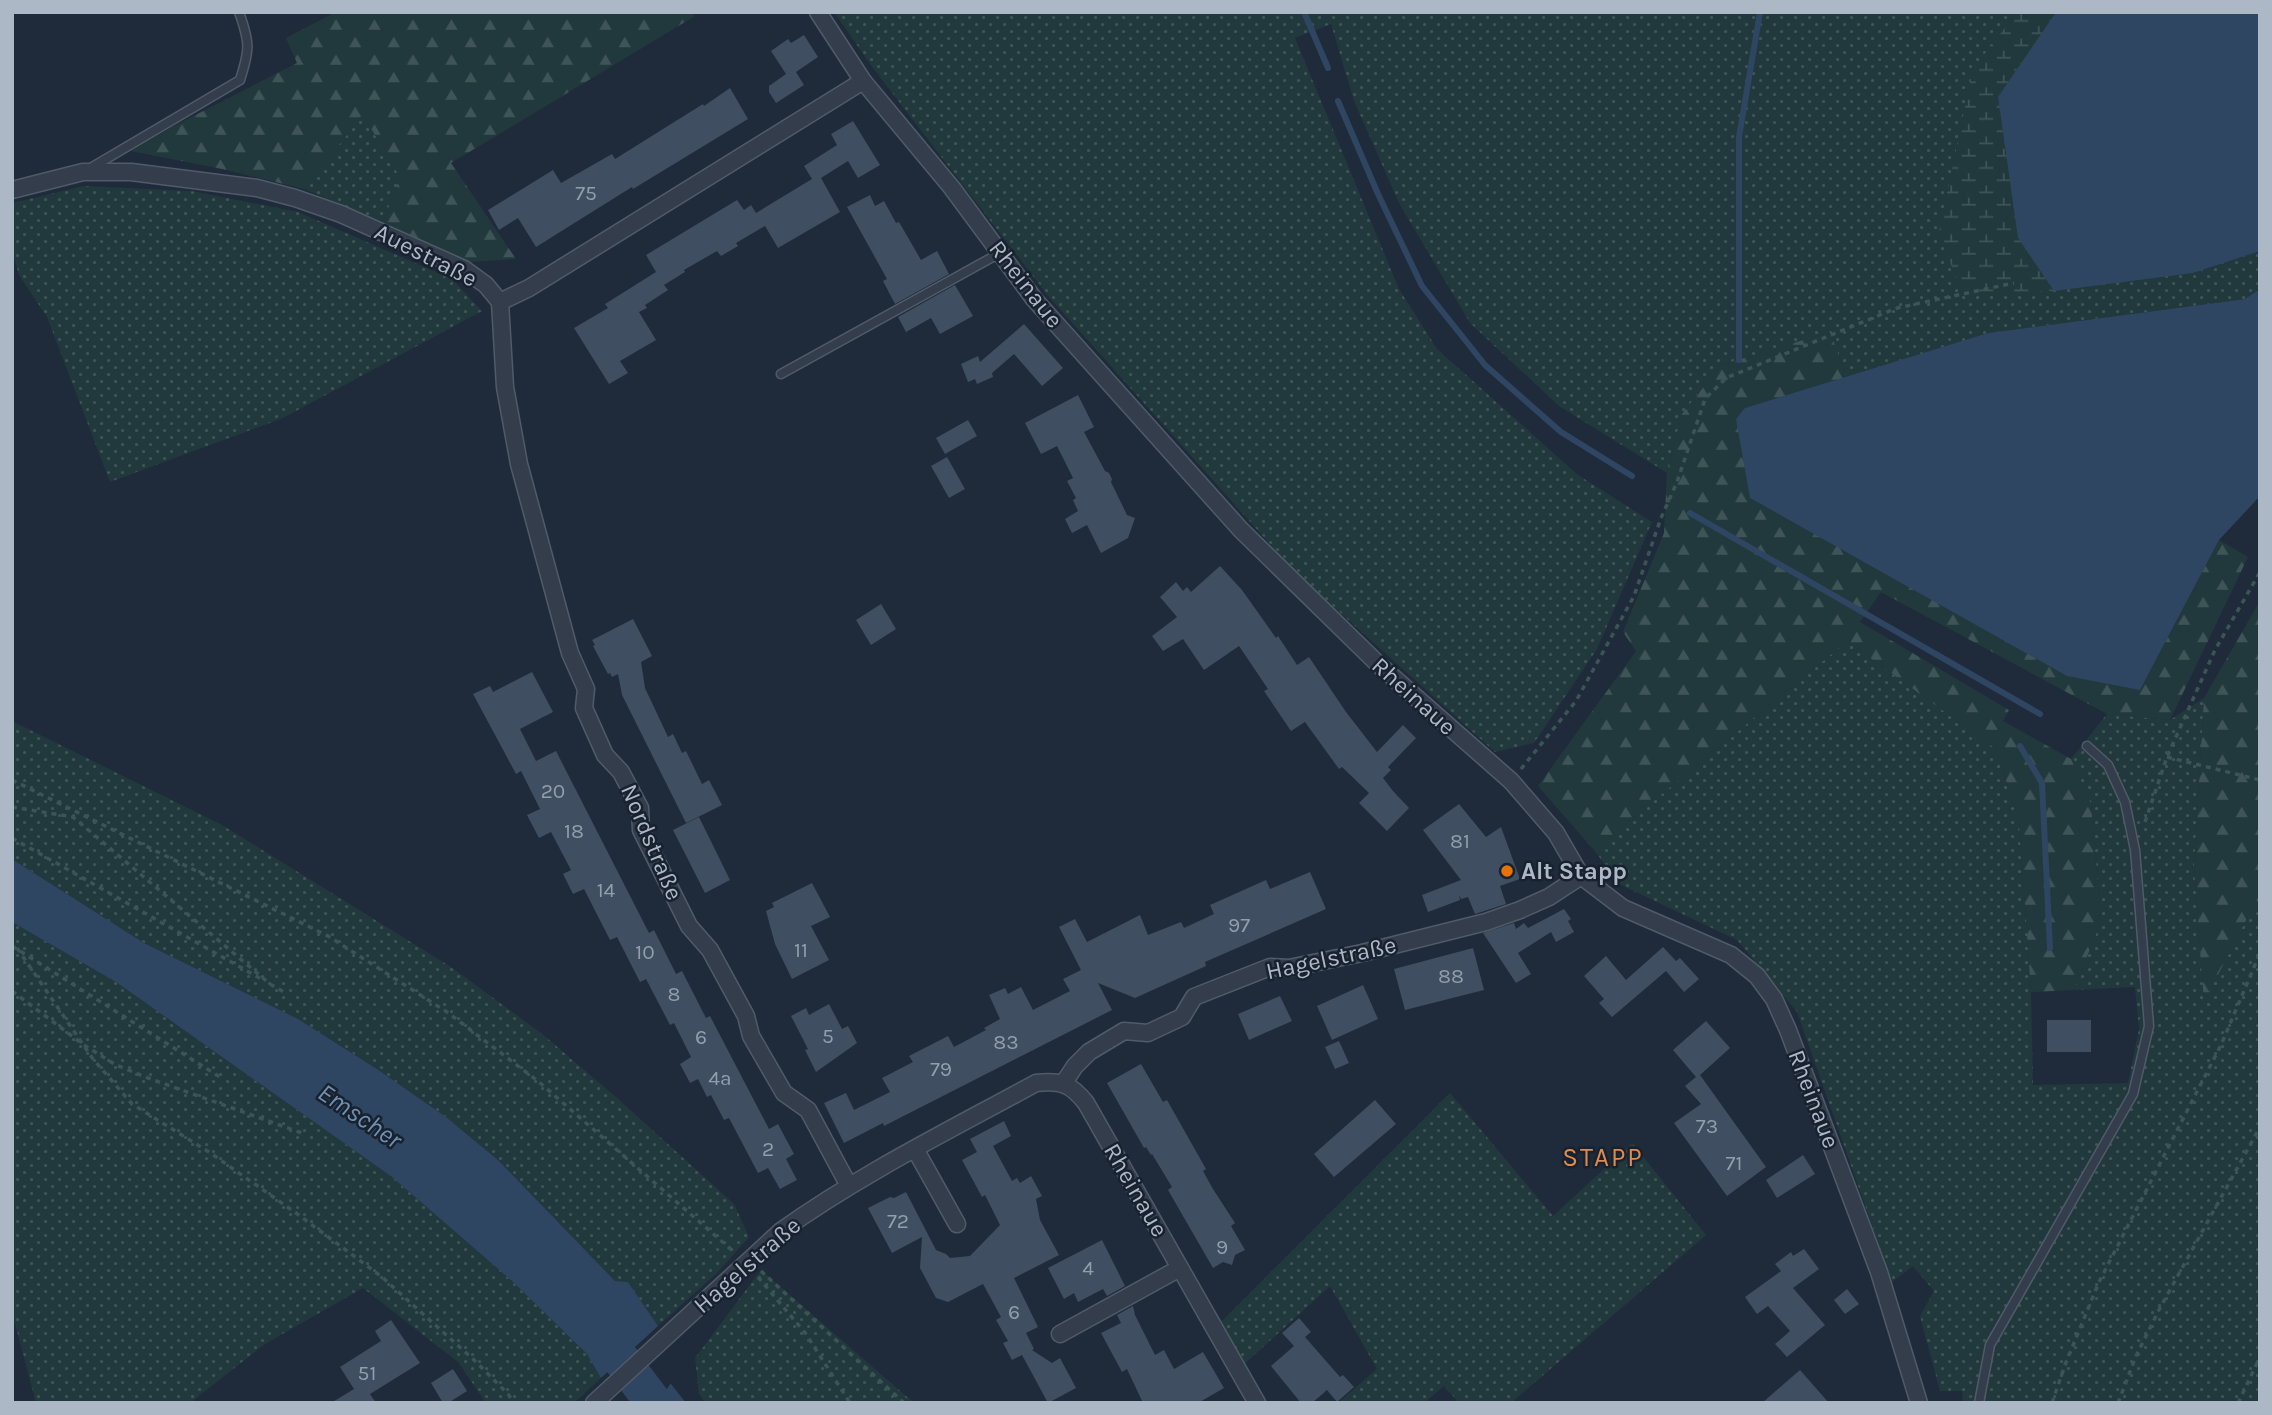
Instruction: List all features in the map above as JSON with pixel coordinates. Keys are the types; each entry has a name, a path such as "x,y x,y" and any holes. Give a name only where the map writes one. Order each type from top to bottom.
{"street":[{"name":"Rheinaue","path":"818,12 863,81 952,188 1034,299 1241,530 1378,664 1511,781 1556,833 1581,876 1623,908 1731,955 1757,976 1773,999 1788,1030 1879,1272 1919,1403"},
{"name":"Auestraße","path":"12,190 83,172 131,172 257,188 341,214 464,268 486,285 499,302 529,288 863,81"},
{"name":"Nordstraße","path":"499,302 505,387 519,464 570,653 586,689 584,708 605,755 621,772 640,808 641,830 689,926 710,950 746,1016 751,1036 784,1093 808,1110 849,1186"},
{"name":"Hagelstraße","path":"594,1403 780,1231 849,1186 1037,1083 1049,1081 1063,1084 1088,1052 1124,1031 1147,1033 1182,1017 1194,998 1270,967 1289,968 1362,953 1486,922 1549,897 1581,876"},
{"name":"Rheinaue","path":"1063,1084 1075,1090 1086,1103 1256,1403"},
{"path":"915,1149 957,1224"},
{"path":"1060,1334 1180,1268"}],"lane":[{"path":"83,172 240,80 248,53 247,35 239,12"},
{"path":"781,374 1000,253"},
{"path":"1979,1403 1990,1345 2133,1094 2149,1026 2136,850 2125,802 2108,765 2087,746"}],"path":[{"path":"1511,781 1576,701 1634,596 1705,399 1726,378 1897,308 2014,283"},
{"path":"2136,850 2167,757 2215,650 2260,572"},
{"path":"2167,757 2260,780"},
{"path":"12,780 328,936 447,1012 539,1082 748,1262 904,1403"},
{"path":"12,807 73,817 270,984"},
{"path":"73,817 76,812"},
{"path":"12,838 284,992"},
{"path":"15,947 93,1059 132,1104 209,1152 382,1277 474,1360 514,1403"},
{"path":"15,947 220,1077"},
{"path":"2052,1403 2099,1282 2221,1045 2260,953"},
{"path":"12,991 84,1045 116,1065 302,1133"},
{"path":"2118,1403 2136,1356 2160,1308 2260,1127"},
{"path":"748,1262 806,1334 850,1403"},
{"path":"2238,1403 2260,1357"}],"green space":[{"path":"336,12 692,12 695,16 451,163 516,259 469,262 383,222 400,177 363,115 304,189 131,151 297,63 286,38"},
{"path":"834,12 2056,12 1998,97 2193,273 2260,251 2260,289 2245,299 1988,333 1847,378 1830,333 1721,365 1682,414 1667,473 1559,406 1470,323 1399,203 1354,101 1331,24 1295,38 1399,289 1437,349 1578,475 1652,522 1597,649 1534,743 1495,752 1295,572 1049,297 873,68"},
{"path":"2017,12 2056,12 1998,97 2018,238 2054,291 1962,295 1939,231 1973,69"},
{"path":"363,114 400,177 383,222 304,189"},
{"path":"84,186 192,191 298,212 452,279 482,311 283,418 110,482 47,317 19,275 12,250 12,203"},
{"path":"1830,332 1847,378 1745,408 1750,498 1891,576 2140,690 2219,540 2248,557 2170,720 2107,714 1881,592 1860,622 2009,710 2003,721 2071,759 2091,804 2101,921 2074,990 2031,992 2019,821 1996,749 1847,641 1594,850 1538,786 1636,651 1623,632 1664,533 1667,473 1682,414 1721,365"},
{"path":"2260,601 2260,893 2204,1002 2194,866 2204,698"},
{"path":"1847,641 1996,749 2019,821 2031,992 2033,1085 2128,1083 2139,1029 2135,987 2074,990 2101,921 2091,804 2071,759 2107,714 2170,720 2204,698 2194,866 2204,1000 2260,893 2260,1403 1963,1403 1962,1391 1940,1391 1920,1316 1934,1291 1913,1266 1892,1282 1797,1012 1737,940 1619,884 1594,850"},
{"path":"12,721 222,825 451,967 541,1033 616,1097 734,1204 749,1237 717,1273 658,1326 628,1282 615,1281 498,1160 446,1117 298,1019 144,943 12,859"},
{"path":"12,922 116,982 392,1177 512,1281 587,1354 601,1378 574,1403 486,1403 458,1362 363,1288 265,1344 190,1403 36,1403 12,1312"},
{"path":"1450,1093 1553,1216 1632,1143 1706,1235 1511,1403 1459,1403 1444,1386 1424,1403 1338,1403 1377,1369 1330,1286 1240,1368 1216,1327"},
{"path":"761,1270 914,1403 706,1403 699,1394 695,1358"}],"water":[{"path":"2056,12 2260,12 2260,251 2193,273 2054,291 2018,238 1998,97"},
{"path":"2260,289 2260,496 2219,540 2140,690 2067,676 1750,498 1736,419 1745,408 1988,333 2245,299"},
{"path":"12,859 144,943 298,1019 446,1117 498,1160 615,1281 628,1282 658,1326 601,1378 587,1354 512,1281 392,1177 116,982 12,922"},
{"path":"671,1384 686,1403 657,1403"}],"pier":[{"path":"661,1324 661,1329 604,1381 599,1381"}],"building":[{"path":"804,35 818,57 796,72 804,85 776,103 769,92 769,86 786,74 771,51 788,39 791,43"},
{"path":"730,88 748,119 536,247 518,218 499,230 488,210 553,170 561,183 612,154 615,159"},
{"path":"853,121 880,165 858,178 848,161 821,178 840,212 778,248 765,226 736,243 738,246 721,256 717,251 684,270 685,272 664,285 668,290 639,312 656,340 620,361 628,373 609,384 574,328 608,308 605,304 656,272 646,255 737,200 744,210 751,205 756,213 812,179 804,166 837,145 831,134"},
{"path":"870,195 875,206 884,201 921,260 937,251 949,274 895,304 883,281 887,279 847,207"},
{"path":"955,285 973,316 940,334 931,318 906,332 898,317"},
{"path":"1024,324 1063,368 1042,386 1014,354 992,373 993,377 977,384 975,379 968,382 961,364 978,356 980,362"},
{"path":"1078,395 1094,427 1084,432 1105,471 1109,473 1127,515 1135,518 1128,538 1101,553 1087,525 1072,533 1065,519 1078,511 1073,500 1076,498 1067,481 1073,478 1057,446 1041,454 1025,423"},
{"path":"968,420 977,436 945,454 936,438"},
{"path":"947,457 965,489 949,498 931,466"},
{"path":"1220,566 1242,590 1276,638 1278,636 1297,665 1309,657 1377,752 1403,725 1416,738 1388,767 1391,770 1383,778 1409,808 1387,831 1359,803 1369,793 1342,767 1339,769 1305,722 1291,731 1264,691 1268,689 1239,646 1204,670 1183,639 1163,651 1152,636 1177,617 1160,597 1176,582 1183,591 1187,587 1191,592"},
{"path":"881,604 896,629 871,645 856,620"},
{"path":"633,619 652,656 641,662 645,688 668,737 673,734 682,753 686,751 702,784 709,780 722,805 686,823 622,695 618,674 612,677 608,674 593,646 595,645 592,640"},
{"path":"532,672 553,712 520,729 536,761 556,751 649,933 654,930 676,974 682,971 706,1018 710,1016 769,1129 778,1124 794,1154 786,1159 797,1180 780,1189 768,1168 758,1173 729,1118 724,1120 711,1095 707,1097 698,1079 690,1083 680,1064 691,1057 674,1023 670,1025 646,979 640,982 617,937 610,940 584,889 573,894 563,874 571,870 551,832 539,838 527,815 540,809 521,771 516,774 473,694 490,686 493,692"},
{"path":"1459,804 1486,837 1501,827 1520,879 1500,886 1506,904 1475,914 1468,897 1461,899 1459,895 1460,900 1428,912 1422,895 1461,880 1423,830"},
{"path":"699,817 730,880 705,893 673,830"},
{"path":"1310,872 1326,909 1205,962 1206,966 1135,998 1098,983 1112,1010 884,1126 883,1123 844,1143 824,1103 846,1093 854,1110 890,1092 882,1078 913,1062 909,1056 948,1036 954,1047 986,1030 984,1028 1000,1019 989,995 1005,988 1008,994 1021,987 1033,1010 1070,991 1063,979 1081,970 1059,927 1075,919 1087,942 1140,915 1148,935 1181,922 1184,928 1214,914 1210,905 1266,880 1270,889"},
{"path":"812,883 830,917 811,926 829,960 792,979 775,944 766,911 774,907 772,903"},
{"path":"1564,909 1571,919 1568,921 1574,932 1556,942 1551,932 1518,953 1531,974 1516,983 1483,933 1514,923 1516,929 1524,923 1528,928"},
{"path":"1663,947 1676,961 1680,958 1699,979 1684,992 1666,971 1612,1017 1599,1003 1604,999 1584,976 1606,956 1626,980"},
{"path":"1473,948 1484,990 1405,1010 1394,969"},
{"path":"1363,985 1378,1019 1332,1040 1317,1006"},
{"path":"1280,996 1292,1021 1249,1040 1238,1014"},
{"path":"829,1004 842,1029 848,1026 857,1043 816,1072 791,1016 806,1008 809,1015"},
{"path":"2047,1020 2091,1020 2091,1052 2047,1052"},
{"path":"1706,1021 1730,1048 1700,1075 1766,1167 1727,1196 1674,1123 1701,1104 1685,1086 1696,1077 1673,1050"},
{"path":"1339,1041 1349,1063 1335,1069 1325,1047"},
{"path":"1141,1064 1163,1102 1167,1100 1206,1169 1203,1171 1235,1223 1231,1226 1245,1250 1235,1255 1232,1265 1223,1262 1213,1268 1168,1190 1172,1187 1152,1154 1144,1148 1107,1083"},
{"path":"1375,1100 1396,1124 1334,1177 1314,1154"},
{"path":"1004,1121 1011,1136 993,1146 1012,1181 1017,1178 1020,1183 1031,1176 1042,1196 1036,1199 1040,1220 1059,1255 1014,1278 1038,1327 1026,1333 1034,1349 1032,1350 1052,1363 1060,1358 1076,1388 1048,1403 1022,1355 1012,1360 1003,1343 1008,1341 996,1320 1001,1317 983,1284 948,1302 936,1298 920,1268 922,1237 892,1253 868,1208 906,1192 936,1250 950,1258 970,1256 1000,1225 985,1195 982,1197 962,1160 977,1152 970,1139"},
{"path":"1803,1155 1815,1174 1777,1198 1766,1180"},
{"path":"1102,1240 1125,1286 1107,1296 1103,1289 1078,1302 1074,1293 1064,1299 1048,1268"},
{"path":"1804,1249 1819,1269 1793,1288 1825,1325 1787,1357 1775,1344 1790,1331 1768,1306 1757,1314 1745,1297 1781,1271 1775,1264 1791,1252 1793,1256"},
{"path":"1847,1289 1859,1304 1845,1314 1834,1300"},
{"path":"1133,1306 1155,1355 1164,1350 1174,1369 1203,1352 1224,1388 1198,1403 1143,1403 1127,1369 1122,1372 1101,1333 1121,1323 1117,1315"},
{"path":"1299,1318 1311,1332 1305,1337 1340,1377 1343,1375 1354,1387 1337,1402 1327,1390 1312,1403 1301,1403 1271,1366 1294,1346 1282,1333"},
{"path":"391,1320 420,1363 370,1394 376,1403 331,1403 354,1389 340,1367 381,1341 375,1331"},
{"path":"453,1369 467,1391 448,1403 443,1403 431,1383"},
{"path":"1800,1370 1829,1403 1762,1403"}],"waterway":[{"path":"1304,12 1328,68"},
{"path":"1739,360 1739,137 1760,12"},
{"path":"1338,101 1422,286 1485,365 1561,432 1632,476"},
{"path":"1690,513 2040,714"},
{"path":"2020,746 2042,783 2050,948"},
{"name":"Emscher","path":"592,1321 654,1403"}],"place":[{"name":"Alt Stapp","path":"1507,871"}],"district":[{"name":"STAPP","path":"1603,1157"}]}
